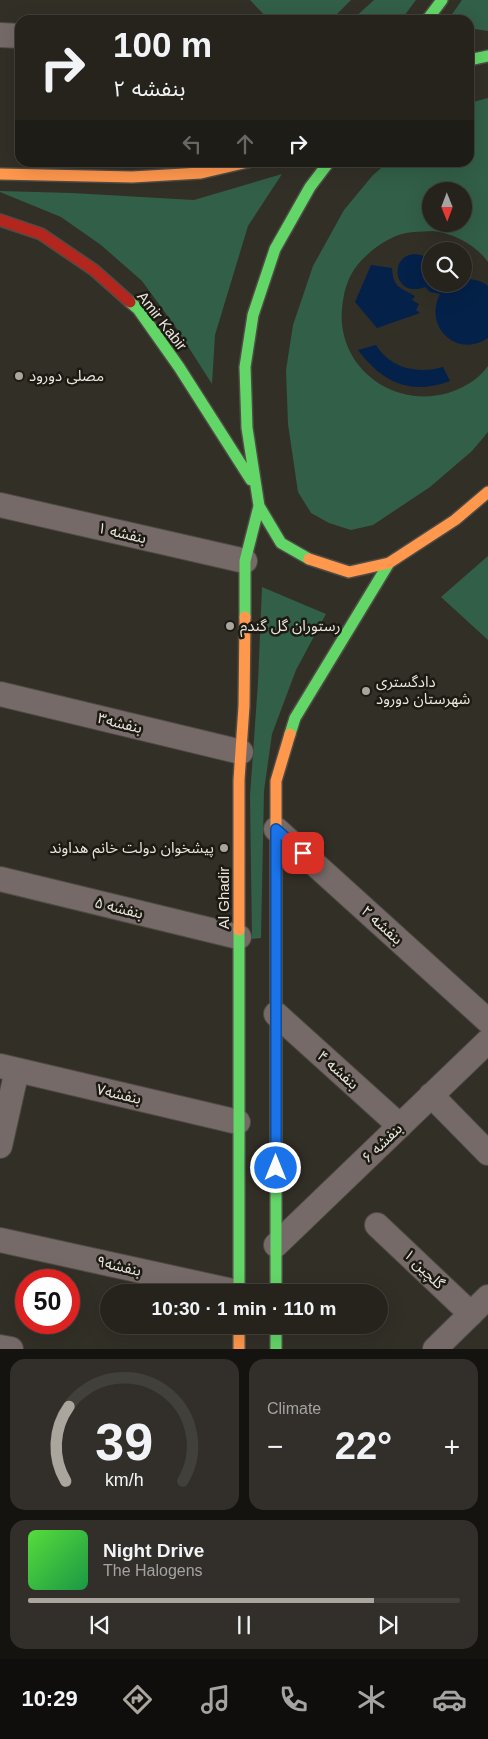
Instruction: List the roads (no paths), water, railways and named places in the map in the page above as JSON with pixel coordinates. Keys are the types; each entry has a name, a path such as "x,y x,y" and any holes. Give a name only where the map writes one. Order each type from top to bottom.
{"main road":[{"path":"431,15 442,0"},
{"path":"474,59 488,56"},
{"path":"0,174 132,177 201,173 227,167"},
{"path":"325,167 310,187 275,249 253,315 245,367 247,428 259,506 281,543 312,561 349,572 389,563 455,520 488,492"},
{"name":"Amir Kabir","path":"0,220 41,234 94,270 138,309 179,367 256,488"},
{"name":"Al Ghadir","path":"238,1284 239,780 244,706 245,561 259,506"},
{"path":"276,1284 276,781 295,718 389,563"},
{"path":"239,1334 239,1349"},
{"path":"276,1334 276,1349"}],"street":[{"path":"0,36 15,36"},
{"name":"بنفشه ۱","path":"0,505 245,561"},
{"name":"بنفشه۳","path":"0,694 241,752"},
{"name":"بنفشه ۲","path":"276,829 488,1021"},
{"name":"بنفشه ۵","path":"0,879 239,937"},
{"name":"بنفشه ۴","path":"276,1014 400,1126"},
{"name":"بنفشه ۶","path":"276,1245 488,1041"},
{"path":"0,1146 9,1068"},
{"name":"بنفشه۷","path":"9,1068 238,1122"},
{"path":"431,1096 488,1152"},
{"name":"گلچین ۱","path":"377,1225 470,1314"},
{"name":"بنفشه۹","path":"0,1240 201,1284"},
{"path":"435,1349 488,1297"},
{"path":"0,1347 11,1349"}],"water":[{"path":"412,254 422,256 422,288 413,289 405,286 399,280 397,272 399,264 404,258"},
{"path":"371,265 392,268 394,280 398,286 415,296 412,300 419,304 416,310 420,313 377,328 355,302"},
{"path":"472,280 480,281 488,286 488,338 465,345 455,342 446,336 436,318 436,306 440,294 430,292 472,292"},
{"path":"376,345 389,360 406,368 424,370 443,367 450,381 422,387 398,383 387,378 367,361 358,350"}],"place":[{"name":"مصلی دورود","path":"19,376"},
{"name":"رستوران گل گندم","path":"230,626"},
{"name":"دادگستری شهرستان دورود","path":"366,691"},
{"name":"پیشخوان دولت خانم هداوند","path":"224,848"}]}
